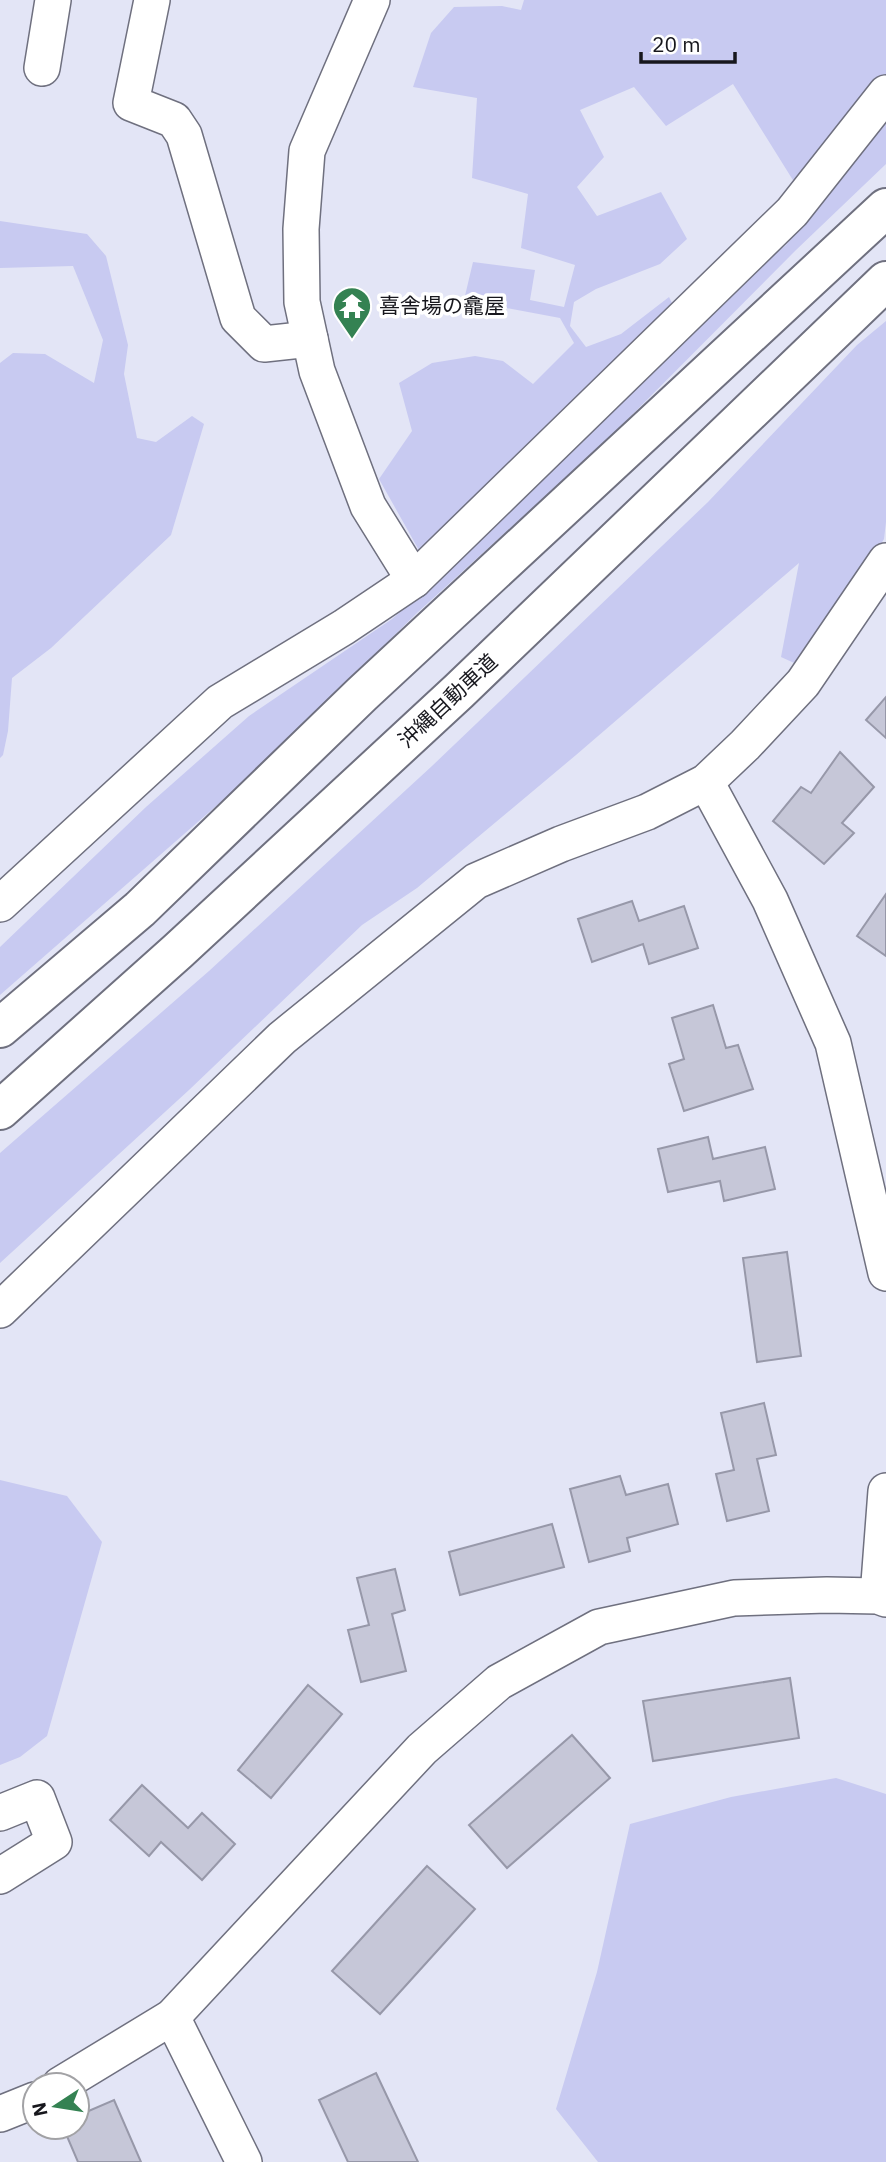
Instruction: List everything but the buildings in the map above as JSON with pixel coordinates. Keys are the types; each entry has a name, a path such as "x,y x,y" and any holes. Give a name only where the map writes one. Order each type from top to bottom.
{"highway":[{"path":"0,1028 140,909 362,694 886,208"},
{"name":"沖縄自動車道","path":"0,1110 178,951 459,691 886,281"}],"street":[{"path":"43,68 54,0"},
{"path":"152,0 131,103 174,120 184,135 238,318 264,345 310,339"},
{"path":"372,0 307,151 301,229 302,302 317,371 368,506 414,580"},
{"path":"0,904 220,702 344,627 414,580 792,212 886,93"},
{"path":"0,1310 282,1038 476,881 561,844 647,812 706,782 803,682 886,561"},
{"path":"706,782 770,900 832,1043 886,1273"},
{"path":"83,2071 172,2017 422,1749 499,1682 599,1628 734,1598 827,1595 882,1597 886,1491"},
{"path":"0,1813 37,1798 54,1842 0,1876"},
{"path":"172,2017 244,2162"},
{"path":"0,2114 21,2106"}],"shaded area":[{"path":"524,0 886,0 886,76 796,185 733,84 666,126 634,87 580,110 604,157 577,187 597,216 661,192 687,239 660,264 596,289 574,302 570,326 586,347 621,334 669,297 673,305 420,552 379,479 412,431 399,383 432,363 475,356 503,361 533,384 574,343 560,318 464,300 473,262 535,270 530,300 564,307 575,265 521,248 528,194 472,178 477,98 413,87 431,33 454,7 502,6 521,10"},
{"path":"886,118 886,164 796,250 605,442 418,612 255,772 0,995 0,947 146,807 249,716 392,619 439,578 737,281 786,245"},
{"path":"0,221 87,234 106,256 128,345 124,374 137,438 156,442 192,416 204,424 171,535 51,648 12,678 8,731 0,758 0,363 13,353 45,354 94,383 103,340 73,266 0,268"},
{"path":"886,321 884,539 803,667 781,657 799,563 417,888 362,925 189,1090 0,1263 0,1153 209,971 432,766 708,502 857,345"},
{"path":"0,1480 67,1496 102,1542 47,1736 20,1757 0,1765"},
{"path":"836,1778 886,1794 886,2162 598,2162 556,2109 597,1972 630,1824 731,1797"}],"place":[{"name":"喜舎場の龕屋","path":"352,340"}]}
